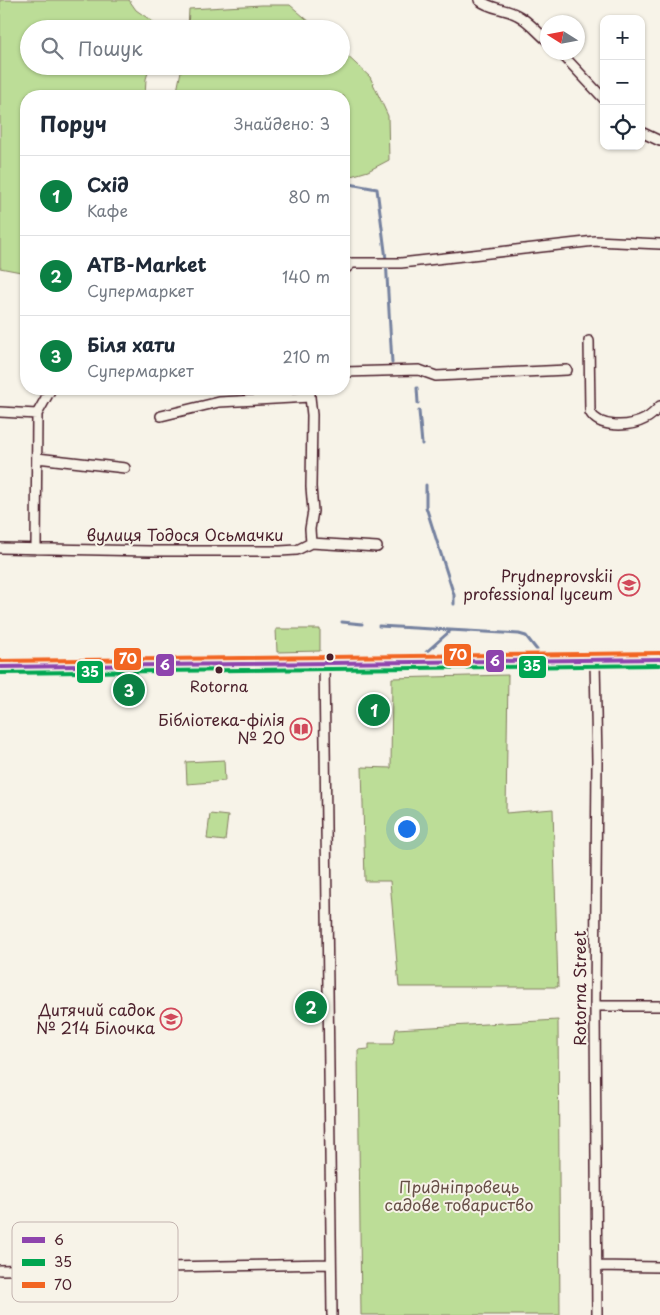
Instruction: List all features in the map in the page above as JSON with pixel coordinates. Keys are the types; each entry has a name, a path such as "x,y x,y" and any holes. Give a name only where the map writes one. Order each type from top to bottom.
{"street":[{"path":"479,0 486,6 514,13 540,35"},
{"path":"567,60 600,95"},
{"path":"645,134 660,141"},
{"path":"350,265 352,263 401,263 595,240 660,244"},
{"path":"589,341 590,412 594,419 600,422 624,425 643,420 653,414 660,406"},
{"path":"350,372 419,370 436,376 567,370"},
{"path":"36,549 37,414 48,395"},
{"path":"161,416 219,402 290,395"},
{"path":"310,395 313,511 310,529 311,543 377,547"},
{"path":"0,412 37,414"},
{"path":"37,458 125,468"},
{"name":"вулиця Тодося Осьмачки","path":"0,548 280,551 297,550 311,543"},
{"path":"0,667 660,659"},
{"name":"Rotorna Street","path":"595,661 597,772 595,1006 597,1315"},
{"path":"324,663 332,1315"},
{"path":"595,1006 660,1006"},
{"path":"178,1267 331,1264"},
{"path":"597,1266 660,1266"}],"green space":[{"path":"0,0 129,0 136,10 150,20 20,20 20,75 147,75 145,90 20,90 20,272 0,268"},
{"path":"290,5 308,20 188,20 189,9"},
{"path":"350,58 370,77 388,116 389,160 368,171 350,176 350,90 177,90 180,75 350,75"},
{"path":"276,629 320,629 320,651 277,652"},
{"path":"508,675 506,813 553,809 558,987 399,987 390,881 365,881 362,767 391,768 392,678"},
{"path":"224,760 225,781 187,784 186,762"},
{"path":"210,814 228,816 225,841 207,839"},
{"name":"Придніпровець садове товариство","path":"558,1020 560,1315 361,1315 358,1050 369,1049 369,1044 393,1044 396,1029"}],"waterway":[{"path":"350,184 377,189 386,259 392,363"},
{"path":"417,388 418,403"},
{"path":"419,411 422,444"},
{"path":"426,485 426,507 454,595 454,604"},
{"path":"342,622 362,624"},
{"path":"379,626 519,634 526,636 537,650"},
{"path":"424,654 450,631"}],"transit line":[{"name":"70","path":"0,661 660,653"},
{"name":"6","path":"0,667 660,659"},
{"name":"35","path":"0,673 660,665"}],"place":[{"name":"Prydneprovskii professional lyceum","path":"629,585"},
{"name":"Rotorna","path":"219,670"},
{"name":"Біля хати","path":"129,690"},
{"name":"Схід","path":"374,710"},
{"name":"Бібліотека-філія № 20","path":"301,729"},
{"name":"ATB-Market","path":"311,1007"},
{"name":"Дитячий садок № 214 Білочка","path":"171,1019"}]}
